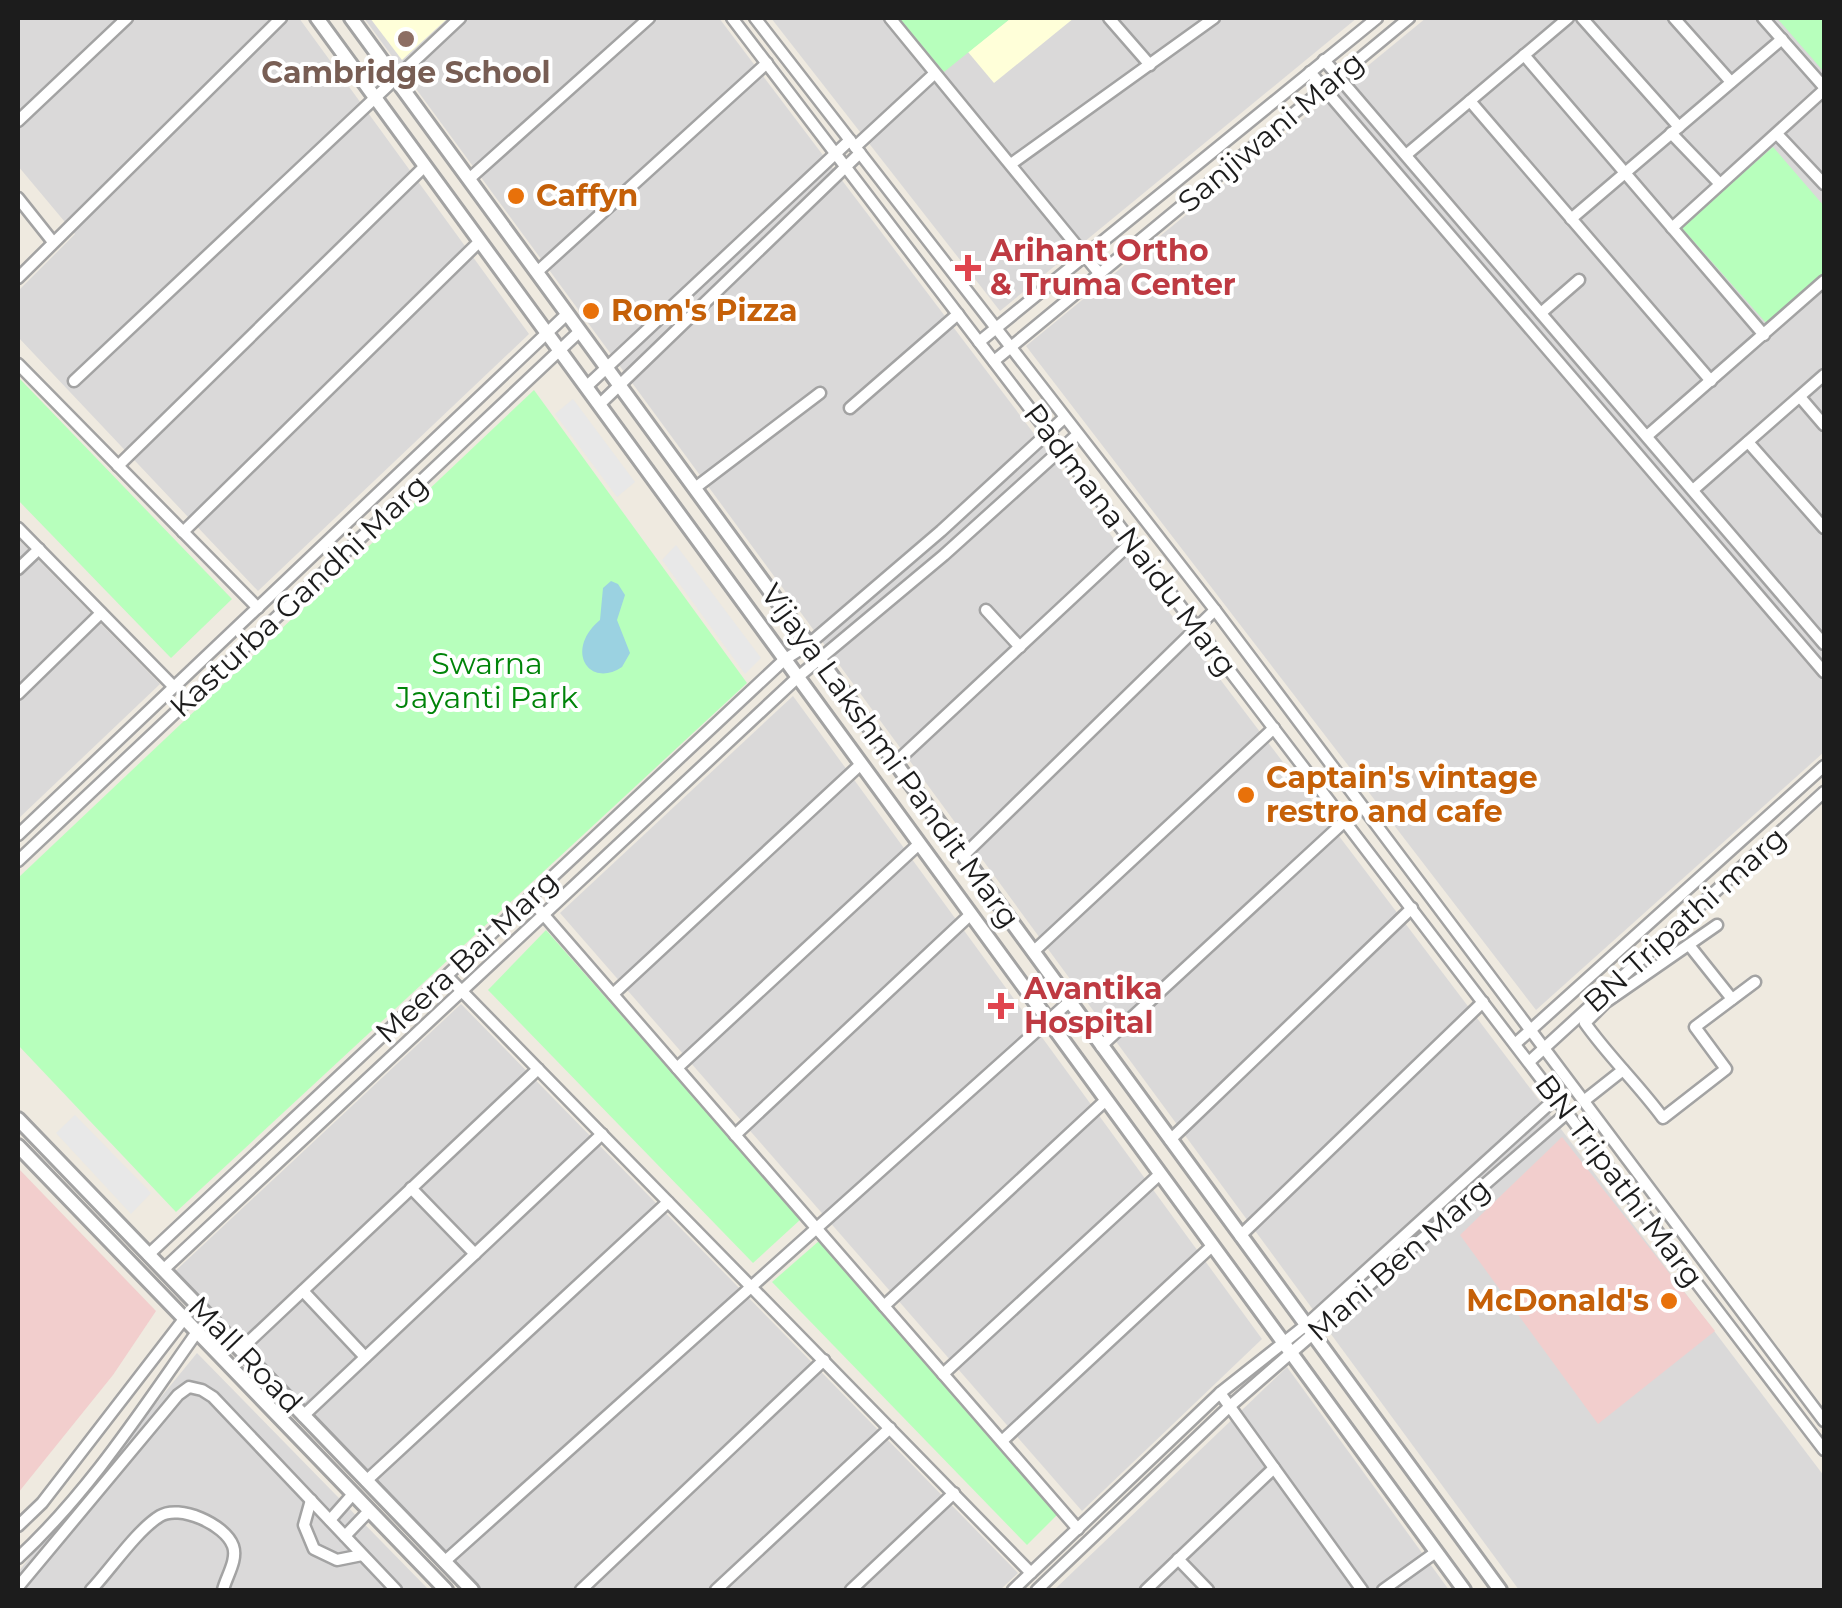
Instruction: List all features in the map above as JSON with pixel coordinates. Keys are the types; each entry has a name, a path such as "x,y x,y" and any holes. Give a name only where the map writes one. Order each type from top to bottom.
{"street":[{"path":"18,121 126,18"},
{"path":"18,278 281,18"},
{"name":"Vijaya Lakshmi Pandit Marg","path":"317,18 1464,1590"},
{"name":"Vijaya Lakshmi Pandit Marg","path":"351,18 1500,1590"},
{"path":"74,381 460,18"},
{"path":"468,179 649,18"},
{"name":"Padmana Naidu Marg","path":"732,18 1529,1062"},
{"name":"Padmana Naidu Marg","path":"755,18 1215,610 1545,1047"},
{"path":"890,18 1100,273"},
{"path":"1110,18 1150,65"},
{"path":"1011,164 1150,65 1201,21 1214,18"},
{"name":"Sanjiwani Marg","path":"980,342 1377,18"},
{"name":"Sanjiwani Marg","path":"994,361 1409,18"},
{"path":"1406,155 1568,18"},
{"path":"1582,18 1720,184"},
{"path":"1674,18 1731,82"},
{"path":"1672,228 1824,89 1763,18"},
{"path":"1571,219 1782,39"},
{"path":"1524,56 1764,335"},
{"path":"1324,60 1824,644"},
{"path":"536,272 766,63"},
{"path":"1310,72 1824,672"},
{"path":"600,405 845,167 855,147 934,74"},
{"path":"1470,101 1710,382"},
{"path":"1777,134 1824,184"},
{"path":"586,386 834,154 855,147"},
{"path":"118,466 425,166"},
{"path":"18,198 53,242"},
{"path":"183,532 480,242"},
{"path":"1541,313 1579,280"},
{"path":"1647,436 1824,281"},
{"name":"Kasturba Gandhi Marg","path":"18,835 567,314"},
{"path":"850,408 958,314"},
{"name":"Kasturba Gandhi Marg","path":"18,861 580,331"},
{"path":"18,364 258,608"},
{"path":"1693,490 1824,375"},
{"path":"694,488 820,393"},
{"path":"1800,397 1824,425"},
{"name":"Meera Bai Marg","path":"148,1255 784,660 809,644 940,532 1064,418"},
{"name":"Meera Bai Marg","path":"163,1270 798,677 944,555 1077,435"},
{"path":"1748,442 1824,528"},
{"path":"18,528 174,687"},
{"path":"895,763 1132,542"},
{"path":"18,570 38,549"},
{"path":"986,610 1020,647"},
{"path":"963,856 1215,610"},
{"path":"18,694 101,613"},
{"path":"1814,632 1824,623"},
{"path":"230,634 244,647"},
{"path":"1033,952 1274,728"},
{"path":"613,994 861,764"},
{"path":"1515,1044 1824,766"},
{"name":"BN Tripathi marg","path":"1545,1047 1824,792"},
{"path":"1101,1046 1344,821"},
{"path":"677,1068 919,844"},
{"path":"530,898 1078,1529"},
{"path":"1170,1140 1412,908"},
{"path":"736,1135 970,914"},
{"path":"1717,925 1606,1002 1586,1023 1610,1058 1636,1081 1662,1118 1726,1069 1696,1027 1755,982"},
{"path":"1658,944 1670,958"},
{"path":"1689,945 1732,999"},
{"path":"447,976 1032,1573"},
{"path":"444,1562 1069,1002"},
{"path":"1240,1236 1483,1002"},
{"name":"BN Tripathi Marg","path":"1824,1421 1545,1047 1529,1062 1824,1450"},
{"path":"240,1350 538,1069"},
{"path":"1584,1100 1623,1070"},
{"path":"1310,1330 1556,1098"},
{"path":"884,1306 1106,1100"},
{"name":"Mani Ben Marg","path":"1012,1590 1220,1393 1310,1330 1567,1113"},
{"name":"Mall Road","path":"18,1119 472,1590"},
{"path":"303,1416 602,1134"},
{"name":"Mall Road","path":"18,1146 446,1590"},
{"path":"943,1374 1160,1174"},
{"path":"411,1188 475,1254"},
{"path":"366,1481 668,1202"},
{"path":"1002,1442 1212,1246"},
{"path":"302,1290 365,1357"},
{"path":"18,1526 42,1503 184,1318"},
{"path":"18,1558 59,1520 197,1332"},
{"name":"Mani Ben Marg","path":"1038,1590 1288,1346"},
{"path":"581,1590 824,1360"},
{"path":"18,1586 178,1395 189,1387 213,1397 396,1590"},
{"path":"1220,1393 1362,1590"},
{"path":"716,1590 890,1428"},
{"path":"1146,1590 1274,1468"},
{"path":"851,1590 954,1493"},
{"path":"330,1520 354,1494"},
{"path":"311,1500 304,1525 314,1548 336,1560 362,1555"},
{"path":"345,1536 369,1511"},
{"path":"91,1590 149,1526 162,1514 174,1512 220,1529 227,1536 234,1557 223,1590"},
{"path":"1383,1590 1436,1552"},
{"path":"1178,1560 1208,1590"}],"shaded area":[{"path":"18,18 299,18 529,334 258,591 18,337 18,291 75,234 18,166"},
{"path":"364,18 719,18 1824,1476 1824,1590 1519,1590"},
{"name":"Cambridge School","path":"370,18 448,18 402,60"},
{"path":"771,18 1357,18 1000,311"},
{"path":"1011,18 1074,18 994,83 968,52"},
{"path":"1426,18 1824,18 1824,752 1536,1010 1026,346"},
{"path":"573,399 635,482 617,497 555,414"},
{"path":"18,539 160,684 18,819"},
{"path":"676,545 761,658 745,674 662,560"},
{"path":"793,696 1262,1339 1082,1511 560,913"},
{"path":"461,1004 1018,1573 1000,1590 477,1590 172,1274"},
{"path":"75,1115 151,1193 131,1214 56,1133"},
{"path":"1562,1137 1715,1331 1598,1424 1460,1235"},
{"path":"18,1168 156,1311 113,1375 18,1493"},
{"path":"197,1353 429,1590 18,1590 18,1572"},
{"path":"1287,1367 1449,1590 1054,1590"}],"green space":[{"path":"899,18 1011,18 944,72"},
{"path":"1777,18 1824,18 1824,72"},
{"path":"1773,147 1824,206 1824,273 1767,324 1681,227"},
{"path":"18,377 232,599 171,658 18,500"},
{"name":"Swarna Jayanti Park","path":"534,390 747,683 176,1212 18,1045 18,878"},
{"path":"546,930 801,1219 753,1263 488,990"},
{"path":"819,1241 1059,1513 1027,1545 772,1282"}],"water":[{"path":"611,581 625,595 617,620 630,653 622,667 600,673 591,670 582,654 589,632 600,620 603,588"}],"place":[{"name":"Cambridge School","path":"406,39"},
{"name":"Caffyn","path":"516,196"},
{"name":"Arihant Ortho & Truma Center","path":"968,268"},
{"name":"Rom's Pizza","path":"591,311"},
{"name":"Captain's vintage restro and cafe","path":"1246,795"},
{"name":"Avantika Hospital","path":"1001,1006"},
{"name":"McDonald's","path":"1669,1301"}]}
